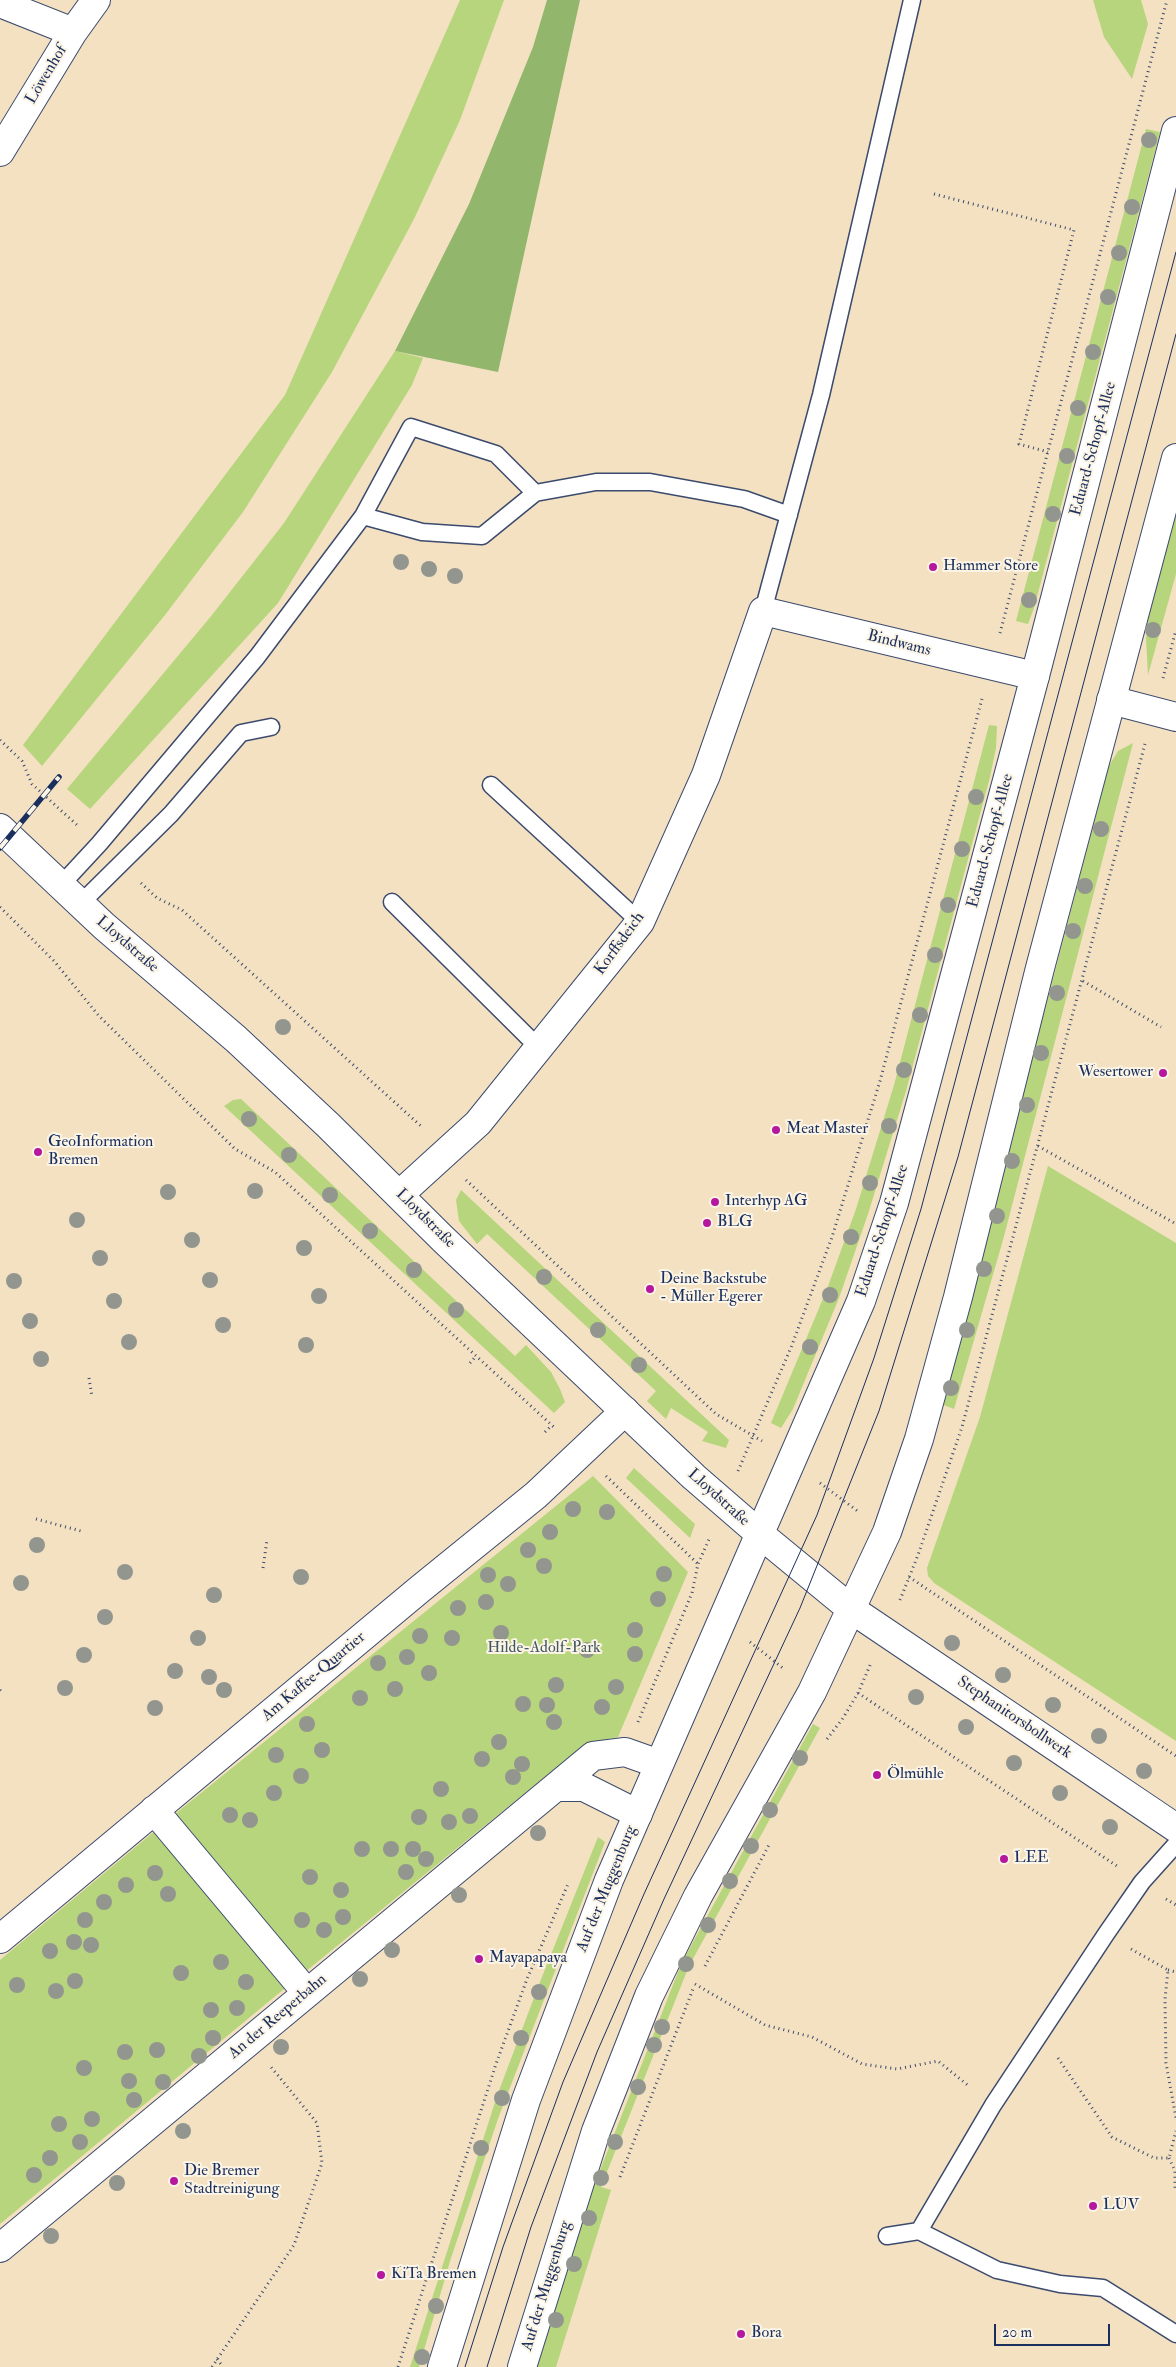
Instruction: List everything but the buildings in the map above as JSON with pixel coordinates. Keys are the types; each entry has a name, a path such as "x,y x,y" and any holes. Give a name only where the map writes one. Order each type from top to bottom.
{"street":[{"name":"Löwenhof","path":"0,152 73,32 96,0"},
{"path":"7,3 73,32"},
{"name":"Eduard-Schopf-Allee","path":"761,1536 861,1301 894,1203 1176,131"},
{"path":"851,1609 887,1532 919,1439 958,1297 1040,968 1176,458"},
{"name":"Bindwams","path":"763,611 1034,676"},
{"name":"Korffsdeich","path":"400,1194 478,1122 540,1049 640,922 706,775 763,611"},
{"path":"1111,700 1165,714"},
{"name":"Lloydstraße","path":"0,828 81,903 236,1039 400,1194 443,1239 700,1482 761,1536 851,1609"},
{"name":"Am Kaffee-Quartier","path":"0,1939 536,1495 625,1411"},
{"name":"Auf der Muggenburg","path":"442,2367 526,2100 610,1880 659,1764 761,1536"},
{"name":"Auf der Muggenburg","path":"522,2367 596,2131 649,1996 698,1896 812,1692 851,1609"},
{"name":"Stephanitorsbollwerk","path":"851,1609 1176,1828"},
{"name":"An der Reeperbahn","path":"0,2248 593,1756 625,1752 659,1764"},
{"path":"556,1787 584,1787 638,1814"},
{"path":"154,1810 307,1993"}],"lane":[{"path":"763,611 821,395 912,0"},
{"path":"61,885 99,844 257,657 363,516 411,427 496,454 535,493"},
{"path":"363,516 422,532 482,536 535,493 596,482 650,482 744,500 789,515"},
{"path":"81,903 119,863 171,814 241,733 271,727"},
{"path":"491,785 640,922"},
{"path":"392,902 540,1049"},
{"path":"919,2232 993,2105 1106,1934 1142,1882 1176,1844"},
{"path":"887,2236 919,2232 997,2270 1060,2284 1103,2288 1176,2334"}],"path":[{"path":"753,1434 792,1345 832,1237 880,1081 1167,0"},
{"path":"934,194 1074,230 1019,444 1048,452"},
{"path":"1176,630 1165,714 1083,981 962,1427 910,1577 1176,1756"},
{"path":"0,740 22,761 32,784 99,844"},
{"path":"119,863 157,898 182,910 422,1127 462,1176 716,1414 753,1434 918,1555"},
{"path":"0,907 54,961 99,1016 235,1149 275,1172 552,1425 698,1564 692,1593 625,1752"},
{"path":"1083,981 1161,1027"},
{"path":"1038,1146 1176,1224"},
{"path":"470,1363 476,1356"},
{"path":"90,1378 92,1397"},
{"path":"545,1432 552,1425"},
{"path":"36,1519 81,1531"},
{"path":"262,1568 267,1540"},
{"path":"692,1593 843,1718"},
{"path":"825,1742 843,1718 858,1693 1176,1905"},
{"path":"704,1967 773,1836"},
{"path":"1106,1934 1168,1970 1176,1972"},
{"path":"1168,1970 1165,1999 1166,2063 1176,2118"},
{"path":"619,2180 695,1984 700,1976"},
{"path":"695,1984 765,2025 812,2037 862,2064 897,2069 938,2061 993,2105"},
{"path":"1042,2032 1089,2106 1112,2137 1154,2158 1169,2158"},
{"path":"212,2367 294,2245 322,2163 317,2123 249,2041"},
{"path":"1175,2188 1175,2171 1169,2158 1176,2132"},
{"path":"217,2360 223,2367"}],"green space":[{"path":"460,0 504,0 460,120 414,219 332,372 243,512 165,615 42,766 23,745 285,395"},
{"path":"547,0 580,0 498,372 395,351 469,204 533,47"},
{"path":"1093,0 1141,0 1148,24 1132,79 1104,37"},
{"path":"1146,129 1160,132 1034,608 1028,624 1016,621"},
{"path":"395,351 423,358 412,385 278,603 90,809 67,789 212,615 284,523"},
{"path":"1176,515 1176,574 1148,675 1146,638 1148,618"},
{"path":"989,725 997,726 996,748 990,777 906,1091 868,1214 839,1298 793,1409 781,1428 771,1423 827,1289 856,1209 894,1085"},
{"path":"1133,743 1003,1240 954,1409 941,1404 1109,766 1118,751"},
{"path":"241,1099 515,1356 526,1345 551,1372 565,1402 554,1413 224,1106 233,1100"},
{"path":"1048,1166 1176,1243 1176,1741 934,1583 928,1576 927,1568 980,1417"},
{"path":"461,1190 729,1440 726,1448 702,1441 708,1432 671,1408 666,1419 647,1401 656,1391 487,1234 477,1244 459,1221 456,1200"},
{"path":"634,1468 695,1524 690,1538 626,1478"},
{"name":"Hilde-Adolf-Park","path":"593,1476 688,1572 618,1737 585,1744 0,2224 0,1960 180,1810"},
{"path":"813,1724 820,1728 689,1966 601,2187 611,2190 556,2367 537,2367 593,2188 682,1962"},
{"path":"598,1837 605,1842 499,2116 451,2258 419,2367 410,2367 497,2096"}],"tram line":[{"path":"465,2367 503,2247 563,2082 644,1894 817,1515 874,1358 921,1209 1176,252"},
{"path":"487,2367 531,2227 597,2052 664,1899 800,1608 879,1411 958,1157 1176,334"}],"railway":[{"path":"0,848 59,777"}],"place":[{"name":"Hammer Store","path":"933,567"},
{"name":"Wesertower","path":"1163,1073"},
{"name":"Meat Master","path":"776,1130"},
{"name":"GeoInformation Bremen","path":"38,1152"},
{"name":"Interhyp AG","path":"715,1202"},
{"name":"BLG","path":"707,1223"},
{"name":"Deine Backstube - Müller Egerer","path":"650,1289"},
{"name":"Ölmühle","path":"877,1775"},
{"name":"LEE","path":"1004,1859"},
{"name":"Mayapapaya","path":"479,1959"},
{"name":"Die Bremer Stadtreinigung","path":"174,2181"},
{"name":"LUV","path":"1093,2206"},
{"name":"KiTa Bremen","path":"381,2275"},
{"name":"Bora","path":"741,2334"}]}
